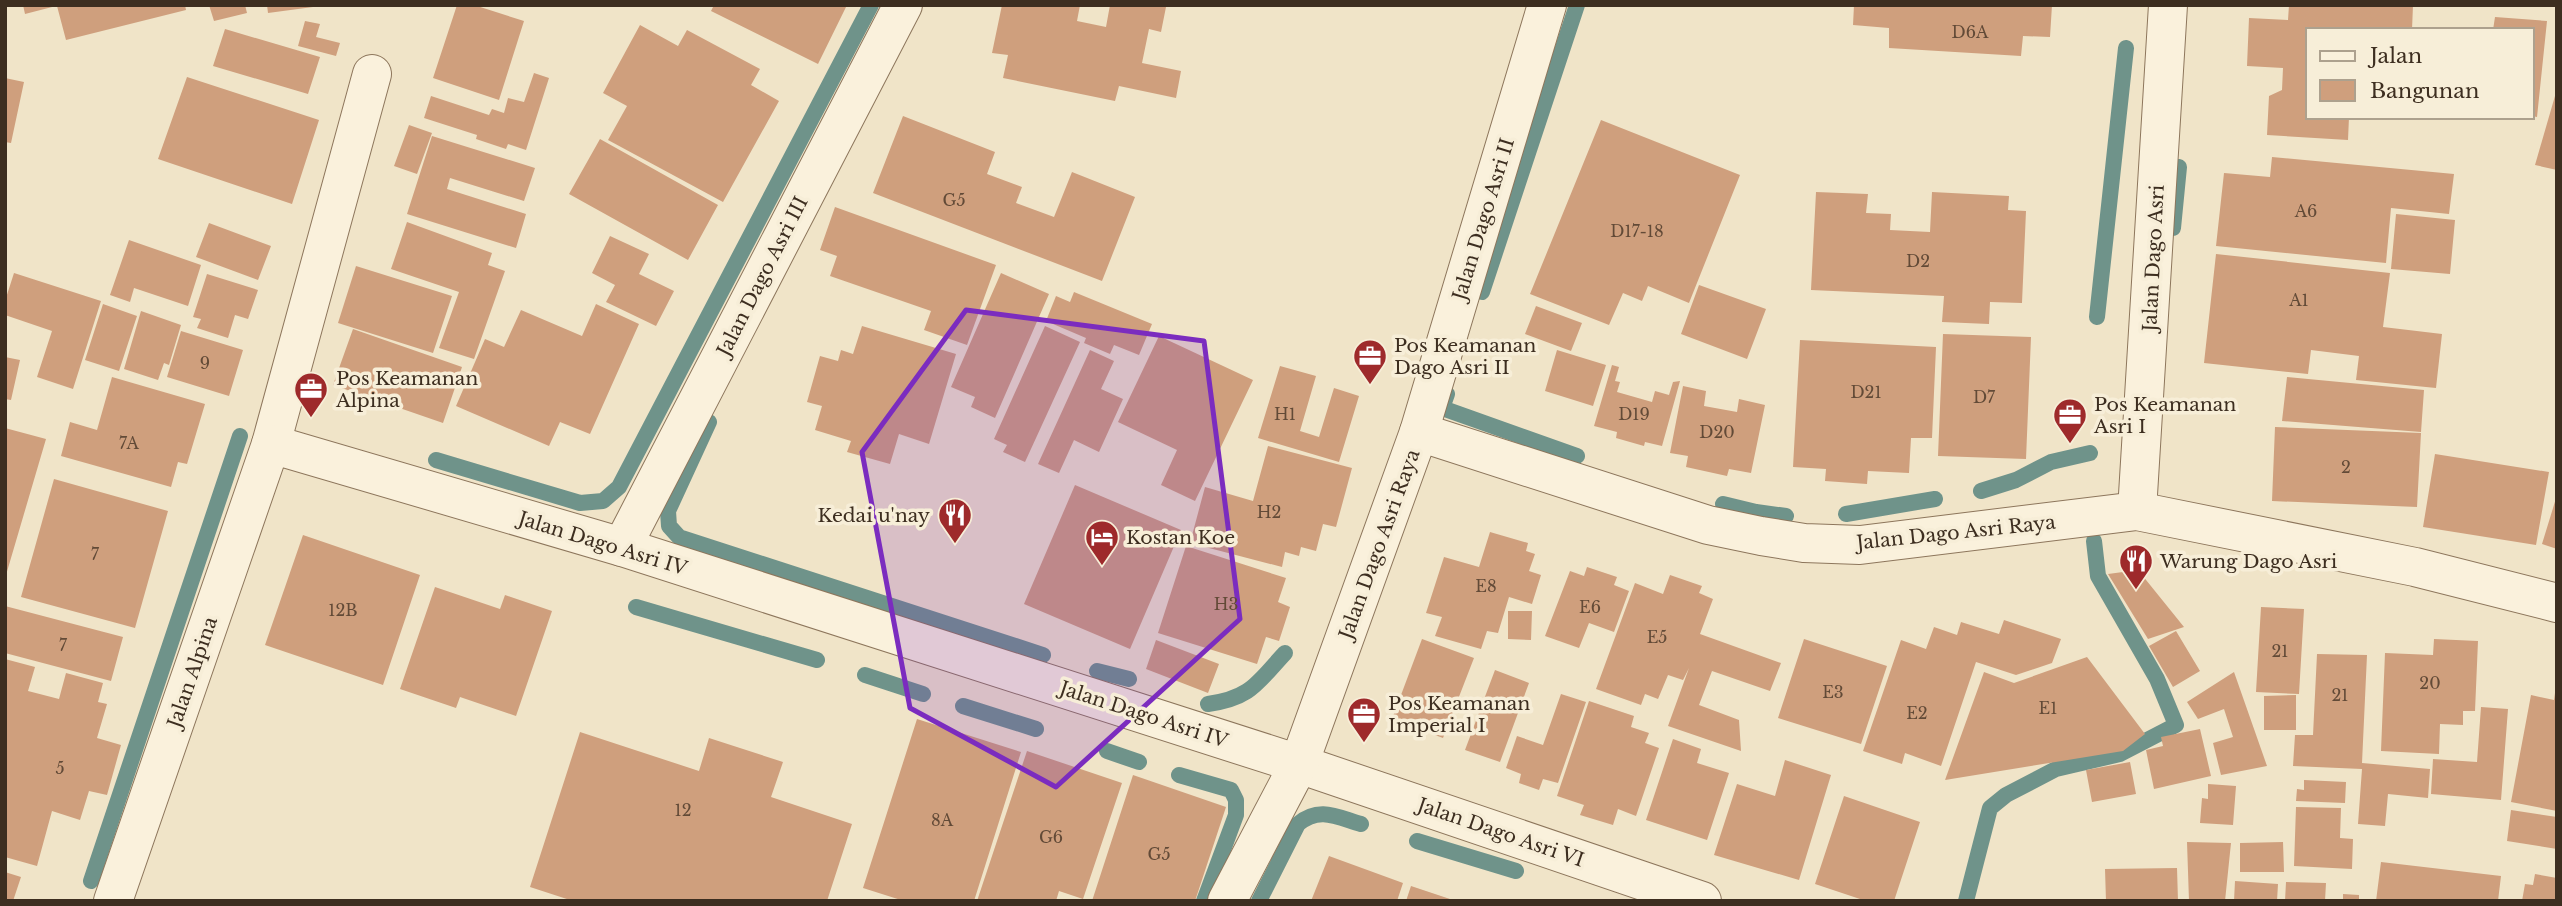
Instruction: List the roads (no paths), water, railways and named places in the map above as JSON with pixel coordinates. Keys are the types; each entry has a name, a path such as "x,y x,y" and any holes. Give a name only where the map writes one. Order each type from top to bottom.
{"street":[{"name":"Jalan Dago Asri III","path":"622,547 904,5"},
{"name":"Jalan Dago Asri II","path":"1419,432 1547,5"},
{"name":"Jalan Dago Asri","path":"2137,511 2168,5"},
{"path":"271,444 372,74"},
{"name":"Jalan Dago Asri Raya","path":"1227,901 1299,764 1419,432 1708,525 1760,536 1860,545 2137,511 2416,566 2557,603"},
{"name":"Jalan Dago Asri IV","path":"271,444 622,547 1299,764"},
{"name":"Jalan Alpina","path":"113,901 271,444"},
{"name":"Jalan Dago Asri VI","path":"1299,764 1702,901"}],"waterway":[{"path":"436,460 580,503 603,501 619,487 871,5"},
{"path":"1482,292 1577,5"},
{"path":"2097,317 2126,48"},
{"path":"2173,228 2179,167"},
{"path":"1447,394 1442,408 1577,456"},
{"path":"709,422 668,511 669,526 679,537 1043,655"},
{"path":"91,881 240,436"},
{"path":"1981,491 2016,480 2051,462 2090,453"},
{"path":"1846,514 1935,499"},
{"path":"1723,504 1786,516"},
{"path":"1966,901 1990,808 2006,795 2056,769 2120,754 2176,725 2157,679 2098,576 2094,541"},
{"path":"636,607 817,660"},
{"path":"1208,704 1234,698 1252,688 1285,653"},
{"path":"1097,671 1129,679"},
{"path":"865,675 923,694"},
{"path":"963,706 1036,729"},
{"path":"1107,751 1139,762"},
{"path":"1179,775 1231,790 1236,800 1236,815 1204,901"},
{"path":"1259,901 1298,824 1313,815 1321,814 1361,824"},
{"path":"1417,841 1516,871"}],"place":[{"name":"Pos Keamanan Dago Asri II","path":"1370,386"},
{"name":"Pos Keamanan Alpina","path":"311,419"},
{"name":"Pos Keamanan Asri I","path":"2070,445"},
{"name":"Kedai u'nay","path":"955,545"},
{"name":"Kostan Koe","path":"1102,567"},
{"name":"Warung Dago Asri","path":"2136,591"},
{"name":"Pos Keamanan Imperial I","path":"1364,744"}]}
